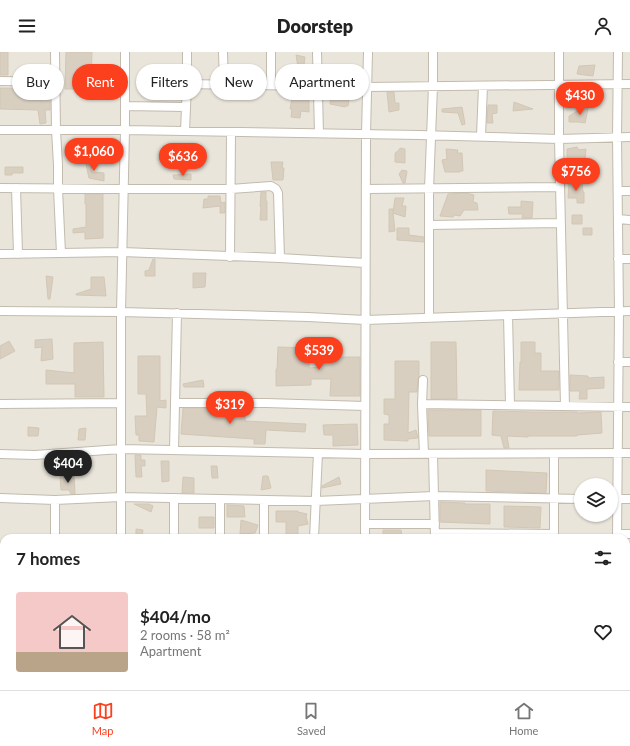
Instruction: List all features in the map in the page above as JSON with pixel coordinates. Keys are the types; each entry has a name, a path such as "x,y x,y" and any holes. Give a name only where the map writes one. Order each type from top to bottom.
{"street":[{"path":"55,52 55,64"},
{"path":"121,534 121,312 125,52"},
{"path":"187,52 187,64"},
{"path":"224,52 224,64"},
{"path":"267,86 272,86 271,52"},
{"path":"317,52 317,64"},
{"path":"368,52 368,64"},
{"path":"429,317 429,225 434,52"},
{"path":"559,52 560,223 565,406"},
{"path":"616,478 618,453 619,311 617,137 618,52"},
{"path":"0,81 12,81"},
{"path":"369,87 630,84"},
{"path":"481,136 483,86"},
{"path":"55,100 61,253"},
{"path":"185,131 186,100"},
{"path":"318,100 319,133"},
{"path":"365,534 367,100"},
{"path":"125,106 186,107"},
{"path":"0,130 319,133 559,139 630,137"},
{"path":"230,257 231,132"},
{"path":"0,188 231,189 271,186 276,189 278,193 280,258"},
{"path":"366,190 560,187"},
{"path":"16,188 18,254"},
{"path":"618,191 630,191"},
{"path":"618,219 630,220"},
{"path":"429,225 560,223"},
{"path":"0,254 122,252 365,263"},
{"path":"618,259 630,259"},
{"path":"0,311 121,312 365,320 630,311"},
{"path":"174,450 177,314"},
{"path":"508,315 510,405"},
{"path":"618,362 630,362"},
{"path":"423,380 422,404 424,454"},
{"path":"0,404 121,403"},
{"path":"175,403 266,403 365,406"},
{"path":"422,404 630,406"},
{"path":"0,454 35,455 121,449 365,454 630,453"},
{"path":"314,534 318,453"},
{"path":"433,454 435,534"},
{"path":"554,454 554,534"},
{"path":"0,498 55,500 121,497 316,501 434,496 574,499"},
{"path":"174,498 174,534"},
{"path":"220,499 220,534"},
{"path":"618,499 630,499"},
{"path":"55,500 55,534"},
{"path":"264,500 264,534"},
{"path":"616,522 617,534"},
{"path":"365,524 434,524"}],"shaded area":[{"path":"0,52 630,52 630,534 0,534"}],"building":[{"path":"0,52 8,52 8,75 0,75"},
{"path":"66,52 92,52 92,64 72,64 72,89 65,89"},
{"path":"296,55 305,57 304,64 297,64"},
{"path":"595,65 593,76 577,74 579,66"},
{"path":"0,88 12,88 12,100 50,100 50,110 45,110 46,123 40,124 38,110 0,109"},
{"path":"387,92 394,92 395,103 399,103 399,110 389,112"},
{"path":"292,100 309,100 309,112 301,111 300,118 291,117 292,109 290,109"},
{"path":"330,100 349,100 348,106 345,107 330,104"},
{"path":"514,102 533,109 513,111"},
{"path":"589,104 585,123 569,122 569,116"},
{"path":"488,105 497,105 497,113 492,114 493,123 487,123"},
{"path":"462,107 465,124 462,125 458,113 442,112 442,109"},
{"path":"74,146 81,161 75,163 68,149"},
{"path":"577,147 579,150 586,149 585,159 567,159 567,149"},
{"path":"400,148 405,149 405,163 395,162 395,153"},
{"path":"446,149 458,150 457,153 462,153 463,171 445,172 442,160 447,159"},
{"path":"91,159 92,172 104,173 104,181 89,178 85,160"},
{"path":"271,162 283,162 283,180 273,180"},
{"path":"5,167 23,167 23,173 12,173 12,175 5,175"},
{"path":"402,170 407,171 405,183 403,183 399,174"},
{"path":"191,174 191,180 174,179 173,175"},
{"path":"579,181 582,183 584,203 577,203 577,198 568,198 569,183"},
{"path":"261,192 266,192 267,220 260,220"},
{"path":"466,193 474,195 473,202 477,203 478,210 464,210 460,216 440,216 448,194"},
{"path":"85,194 103,194 103,238 85,239 85,232 73,233 73,229 86,227"},
{"path":"208,196 220,196 221,203 225,202 225,213 220,213 220,206 203,208 204,199 208,199"},
{"path":"395,198 404,198 402,206 406,206 405,217 393,213 395,231 389,232 389,209 393,209 393,212"},
{"path":"521,201 533,202 532,218 522,218 523,214 509,214 508,207 521,207"},
{"path":"572,215 582,215 582,224 572,224"},
{"path":"397,228 409,228 409,235 424,237 424,242 397,240"},
{"path":"583,228 592,228 592,235 583,235"},
{"path":"153,259 155,259 155,276 145,276 145,271 149,270"},
{"path":"193,273 206,273 205,287 193,288"},
{"path":"46,276 53,277 50,299 48,299"},
{"path":"91,277 104,277 106,296 76,295 91,289"},
{"path":"52,339 53,359 41,361 42,347 35,348 35,340"},
{"path":"9,341 15,351 0,359 0,346"},
{"path":"103,342 104,397 75,397 75,384 46,384 46,370 74,373 74,343"},
{"path":"431,342 456,342 457,399 431,399"},
{"path":"521,342 535,342 535,353 541,353 541,371 559,371 559,390 519,390"},
{"path":"278,347 310,348 309,368 321,367 321,357 360,357 360,396 330,396 331,379 311,379 311,385 276,386"},
{"path":"138,356 160,356 160,401 166,400 166,408 157,407 154,442 139,441 139,435 136,435 135,416 147,416 146,394 138,394"},
{"path":"395,361 419,361 417,392 409,392 408,433 416,430 418,438 408,439 408,441 384,440 384,424 389,424 389,415 384,414 384,399 395,399"},
{"path":"570,375 588,376 588,378 604,377 604,388 587,389 587,399 579,399 580,391 570,391"},
{"path":"203,380 204,387 184,387 183,384"},
{"path":"183,408 205,408 245,412 245,421 306,424 305,432 266,430 265,444 254,444 254,439 181,434"},
{"path":"428,410 481,410 481,436 429,436"},
{"path":"493,411 577,413 601,412 602,433 577,436 507,436 509,448 504,448 501,436 492,435"},
{"path":"357,424 358,445 333,446 333,435 324,435 323,425"},
{"path":"28,427 39,428 38,436 28,436"},
{"path":"86,428 85,440 78,440 79,429"},
{"path":"135,455 141,455 141,460 145,460 145,466 141,466 142,477 136,477"},
{"path":"161,461 169,461 169,481 162,482"},
{"path":"211,466 217,466 218,478 212,478"},
{"path":"486,470 547,473 546,493 486,491"},
{"path":"74,475 75,494 71,494 69,490 61,490 60,476"},
{"path":"263,476 268,476 271,488 261,490"},
{"path":"183,477 194,478 194,493 182,493"},
{"path":"339,477 341,484 322,488 322,486"},
{"path":"440,502 490,504 490,524 440,522"},
{"path":"134,504 149,504 153,506 151,512"},
{"path":"227,505 244,506 245,517 227,517"},
{"path":"504,506 541,507 540,528 504,527"},
{"path":"276,511 298,511 307,514 306,517 308,524 298,526 298,534 286,534 286,522 276,522"},
{"path":"199,517 214,517 214,528 199,528"},
{"path":"241,520 258,525 255,533 240,534"},
{"path":"136,529 143,530 142,534 136,534"},
{"path":"383,530 401,530 402,534 383,534"}]}
